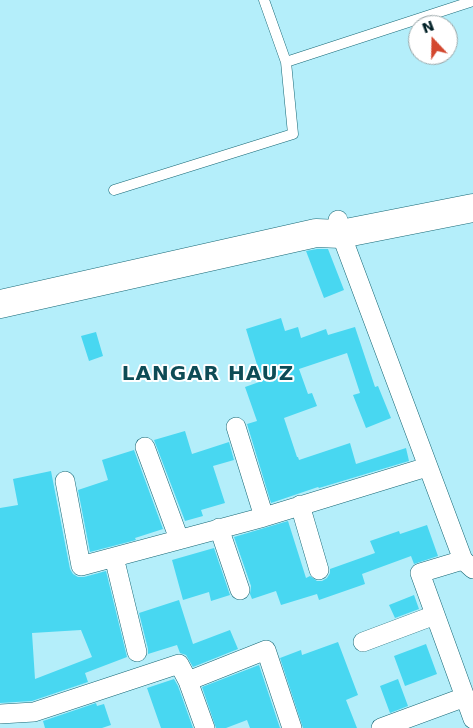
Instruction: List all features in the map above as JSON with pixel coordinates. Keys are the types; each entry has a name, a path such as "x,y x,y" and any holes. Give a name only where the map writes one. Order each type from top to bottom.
{"street":[{"path":"331,229 375,211 473,192"},
{"path":"0,304 331,229 473,208"},
{"path":"331,229 468,565 420,573 473,719"},
{"path":"236,427 264,517"},
{"path":"145,447 179,539"},
{"path":"65,481 81,566 264,517 427,467"},
{"path":"300,505 319,570"},
{"path":"219,528 240,590"},
{"path":"114,557 137,652"},
{"path":"363,642 435,615"},
{"path":"188,681 266,650 292,728"},
{"path":"0,714 34,712 179,664 188,681 205,728"},
{"path":"381,728 465,697"}],"lane":[{"path":"114,190 293,134 286,62 264,0"},
{"path":"286,62 473,1"}],"building":[{"path":"328,249 344,290 324,298 306,251"},
{"path":"281,318 285,331 298,327 301,338 326,329 328,335 355,327 375,387 378,386 391,418 366,428 353,395 360,393 347,353 299,369 308,394 312,393 317,406 284,418 299,460 350,443 356,464 406,448 409,461 318,487 271,503 247,424 257,421 245,387 262,381 246,329"},
{"path":"96,332 103,356 89,361 81,336"},
{"path":"185,431 192,454 229,442 234,460 213,466 225,503 201,510 203,516 185,521 154,440"},
{"path":"134,450 163,529 135,538 136,540 90,552 78,490 108,480 102,460"},
{"path":"51,471 70,569 78,577 106,571 127,657 85,673 88,682 32,701 0,703 0,508 18,505 13,479","holes":["81,630 92,657 35,679 32,633"]},
{"path":"288,521 306,578 310,576 317,581 327,578 330,569 375,553 370,541 399,531 400,534 427,525 438,556 414,564 411,556 362,574 365,584 319,600 317,594 281,605 276,591 252,599 250,594 251,586 234,537"},
{"path":"214,548 230,595 211,601 209,592 183,600 172,560"},
{"path":"414,595 419,609 395,618 389,605"},
{"path":"179,600 193,644 230,630 238,649 193,667 186,655 180,653 177,645 148,654 139,613"},
{"path":"338,642 358,695 346,700 357,728 303,728 280,658 301,650 302,655"},
{"path":"426,644 437,674 405,686 394,656"},
{"path":"259,665 280,728 250,728 247,720 226,728 216,728 202,687"},
{"path":"174,679 193,728 161,728 147,688"},
{"path":"398,679 408,706 390,713 380,686"},
{"path":"96,703 97,706 104,704 111,725 102,728 45,728 43,721"}],"district":[{"name":"LANGAR HAUZ","path":"208,375"}]}
